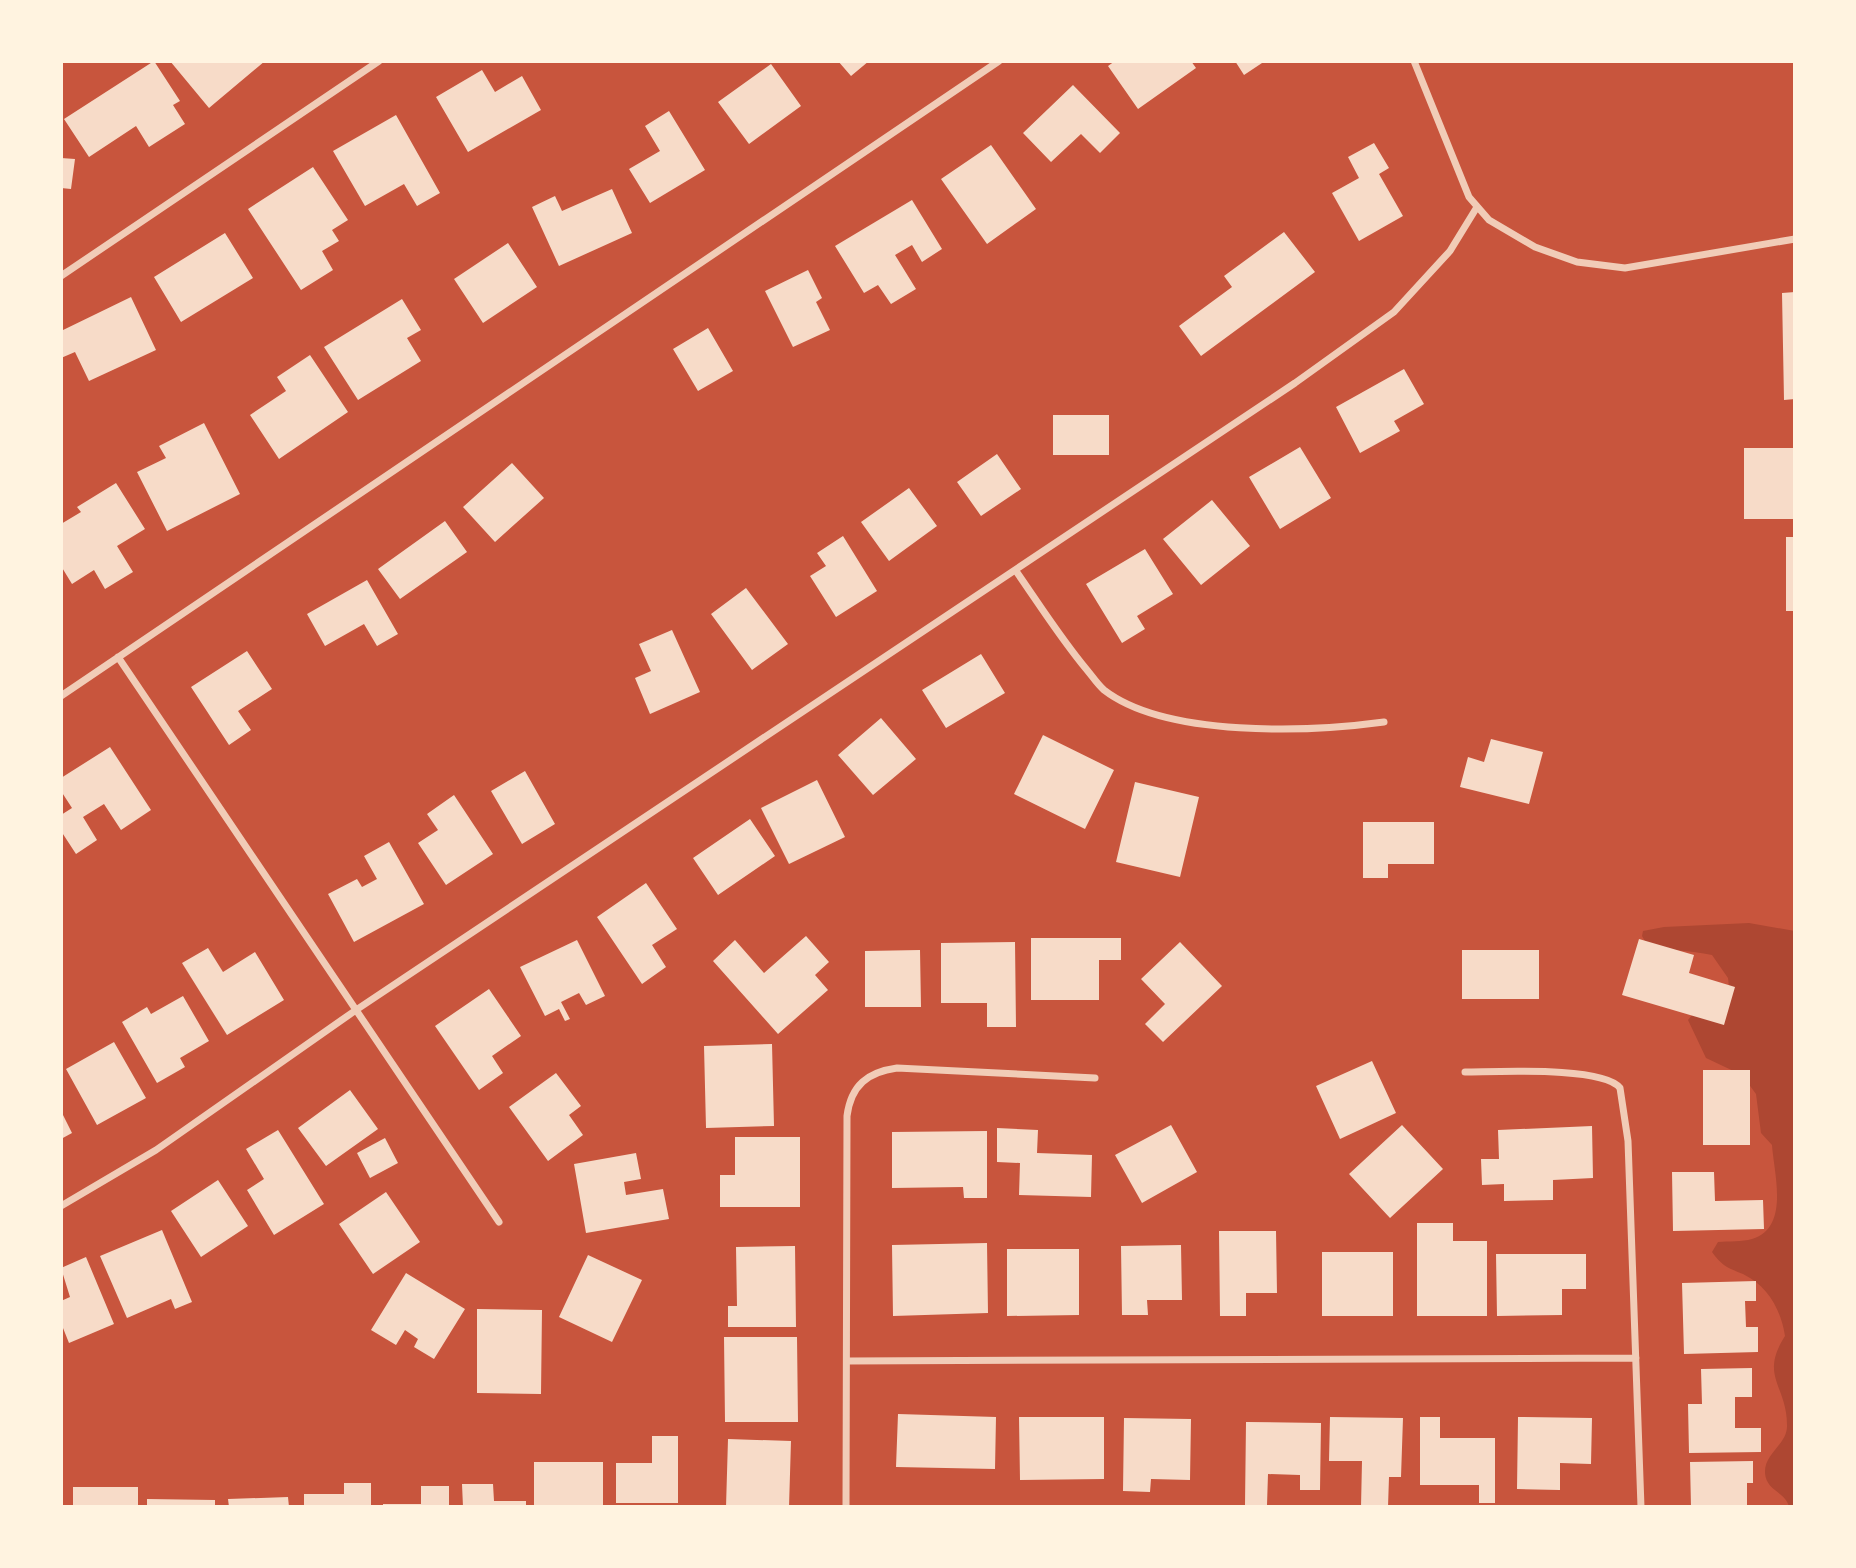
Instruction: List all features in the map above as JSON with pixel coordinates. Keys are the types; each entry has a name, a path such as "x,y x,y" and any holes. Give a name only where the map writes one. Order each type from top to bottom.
{"street":[{"path":"61,276 379,61"},
{"path":"61,696 999,61"},
{"path":"1415,61 1469,197 1489,220 1535,247 1577,262 1625,268 1795,239"},
{"path":"61,1206 156,1150 356,1010 1016,571 1394,312 1450,251 1477,207"},
{"path":"1016,571 1070,650 1104,690 1148,712 1188,723 1297,729 1384,722"},
{"path":"118,657 499,1222"},
{"path":"846,1507 847,1115 857,1085 874,1072 897,1068 1096,1078"},
{"path":"1465,1072 1589,1075 1610,1079 1620,1088 1628,1141 1641,1507"},
{"path":"848,1361 1636,1358"}],"shaded area":[{"path":"1749,923 1795,931 1795,1507 1789,1507 1784,1498 1772,1488 1765,1473 1768,1460 1784,1438 1787,1425 1786,1411 1774,1372 1774,1362 1785,1336 1780,1317 1772,1300 1760,1285 1726,1266 1712,1252 1718,1242 1748,1240 1764,1233 1776,1212 1777,1199 1772,1145 1761,1133 1756,1094 1742,1075 1706,1058 1688,1020 1697,1009 1730,995 1728,978 1712,955 1647,945 1642,936 1643,931 1664,927"}],"building":[{"path":"154,61 180,101 173,105 185,124 149,147 136,126 89,157 64,119"},
{"path":"170,61 265,61 209,108"},
{"path":"838,61 869,61 851,76"},
{"path":"1115,61 1191,61 1196,68 1138,109 1108,66"},
{"path":"1235,61 1265,61 1244,75"},
{"path":"771,64 801,106 749,144 718,102"},
{"path":"482,70 495,92 522,76 541,110 468,152 436,97"},
{"path":"1073,85 1120,133 1100,153 1081,134 1051,162 1023,133"},
{"path":"669,111 705,170 650,203 629,169 660,151 645,126"},
{"path":"396,115 440,193 417,206 404,184 365,206 333,151"},
{"path":"1374,143 1389,168 1379,174 1403,216 1359,241 1332,193 1359,178 1348,157"},
{"path":"991,145 1036,209 987,244 941,179"},
{"path":"61,158 75,159 71,189 61,188"},
{"path":"313,167 348,220 332,230 339,241 322,251 333,270 301,290 248,209"},
{"path":"612,189 632,233 559,266 532,207 555,196 562,211"},
{"path":"912,200 942,249 922,262 912,245 895,255 916,289 891,304 878,285 864,293 835,246"},
{"path":"1284,232 1315,272 1201,356 1179,326 1232,287 1224,276"},
{"path":"225,233 253,278 181,322 154,277"},
{"path":"508,243 537,287 483,323 454,279"},
{"path":"808,270 822,298 816,302 830,330 793,347 765,291"},
{"path":"1795,292 1795,399 1784,400 1782,293"},
{"path":"131,297 156,350 89,381 75,352 61,358 61,331"},
{"path":"402,299 421,330 407,338 421,361 358,400 324,347"},
{"path":"708,328 733,371 698,391 673,349"},
{"path":"310,355 348,412 279,459 250,415 286,391 277,377"},
{"path":"1404,369 1424,404 1394,421 1400,431 1360,453 1336,407"},
{"path":"1053,415 1109,415 1109,455 1053,455"},
{"path":"204,423 240,494 167,531 137,472 166,458 159,446"},
{"path":"1300,447 1331,498 1280,529 1249,477"},
{"path":"1744,448 1795,448 1795,519 1744,519"},
{"path":"997,454 1021,489 981,516 957,482"},
{"path":"512,463 544,498 495,542 463,507"},
{"path":"116,483 145,529 117,546 133,572 105,589 94,570 72,584 61,566 61,524 81,512 77,507"},
{"path":"909,488 937,526 889,561 861,522"},
{"path":"1212,500 1250,546 1201,585 1163,539"},
{"path":"445,521 467,552 400,599 378,569"},
{"path":"843,536 877,591 836,617 810,576 826,566 817,553"},
{"path":"1786,537 1795,537 1795,611 1786,611"},
{"path":"1145,549 1173,594 1137,616 1145,629 1122,643 1086,584"},
{"path":"367,580 398,634 377,646 364,624 325,646 307,614"},
{"path":"746,588 788,644 752,670 711,614"},
{"path":"672,630 700,692 650,714 635,678 651,671 639,644"},
{"path":"247,651 272,689 238,711 251,730 229,745 191,687"},
{"path":"981,654 1005,693 946,728 922,690"},
{"path":"881,718 916,759 873,795 838,755"},
{"path":"1043,735 1114,770 1085,829 1014,794"},
{"path":"1491,739 1543,752 1529,804 1460,787 1468,757 1484,762"},
{"path":"110,747 151,810 121,830 104,804 83,817 97,840 76,854 61,831 61,815 72,808 61,791 61,778"},
{"path":"525,771 555,824 522,844 491,791"},
{"path":"817,780 845,837 789,864 761,808"},
{"path":"1135,782 1199,797 1180,877 1116,862"},
{"path":"454,795 493,854 446,885 418,843 438,830 427,814"},
{"path":"750,819 775,856 718,895 693,858"},
{"path":"1363,822 1434,822 1434,864 1388,864 1388,878 1363,878"},
{"path":"389,842 424,904 354,942 328,894 357,879 362,887 377,879 364,856"},
{"path":"646,883 677,929 652,945 666,967 642,984 597,917"},
{"path":"806,936 829,962 815,975 828,990 778,1034 713,961 735,940 764,973"},
{"path":"1031,938 1121,938 1121,960 1099,960 1099,1000 1031,1000"},
{"path":"1639,939 1694,955 1689,973 1735,987 1724,1025 1622,995"},
{"path":"577,940 605,996 586,1005 579,993 561,1002 570,1019 565,1021 559,1009 545,1016 520,967"},
{"path":"1015,942 1016,1027 987,1027 987,1003 941,1003 941,943"},
{"path":"1180,942 1222,986 1163,1042 1145,1024 1165,1004 1141,979"},
{"path":"208,948 223,972 255,952 284,1000 227,1035 182,963"},
{"path":"920,950 921,1007 865,1007 865,951"},
{"path":"1462,950 1539,950 1539,999 1462,999"},
{"path":"489,989 521,1036 492,1056 503,1073 479,1090 435,1026"},
{"path":"183,996 209,1041 180,1058 185,1067 157,1083 122,1022 147,1007 151,1014"},
{"path":"114,1042 146,1098 97,1125 66,1069"},
{"path":"772,1044 774,1126 706,1128 704,1046"},
{"path":"1372,1061 1396,1113 1340,1139 1316,1086"},
{"path":"1703,1070 1750,1070 1750,1145 1703,1145"},
{"path":"556,1073 581,1106 569,1115 583,1135 548,1161 509,1107"},
{"path":"350,1090 378,1129 326,1166 298,1128"},
{"path":"61,1111 72,1133 61,1139"},
{"path":"1171,1125 1197,1172 1142,1203 1115,1155"},
{"path":"1402,1125 1443,1169 1390,1218 1349,1174"},
{"path":"1592,1126 1593,1178 1553,1180 1553,1200 1504,1201 1504,1184 1482,1185 1481,1159 1499,1159 1498,1130"},
{"path":"997,1128 1038,1130 1037,1153 1092,1155 1091,1197 1019,1195 1020,1163 997,1162"},
{"path":"278,1130 324,1204 274,1235 247,1190 264,1179 246,1149"},
{"path":"987,1131 987,1198 964,1198 963,1187 892,1188 892,1132"},
{"path":"735,1137 800,1137 800,1207 720,1207 720,1175 735,1175"},
{"path":"385,1138 398,1163 370,1178 357,1153"},
{"path":"636,1153 641,1179 624,1182 626,1195 663,1189 669,1219 586,1233 574,1164"},
{"path":"1672,1172 1714,1172 1715,1201 1763,1200 1764,1229 1673,1231"},
{"path":"218,1180 248,1226 201,1257 171,1211"},
{"path":"386,1192 420,1242 373,1274 339,1224"},
{"path":"1417,1223 1453,1223 1453,1241 1487,1241 1487,1316 1417,1316"},
{"path":"162,1230 192,1302 175,1309 171,1299 127,1318 100,1256"},
{"path":"1219,1231 1276,1231 1277,1293 1246,1293 1246,1316 1220,1316"},
{"path":"987,1243 988,1313 893,1316 892,1245"},
{"path":"1181,1245 1182,1300 1147,1300 1148,1315 1122,1315 1121,1246"},
{"path":"795,1246 796,1327 728,1327 728,1306 737,1306 736,1247"},
{"path":"1007,1249 1079,1249 1079,1315 1007,1316"},
{"path":"1322,1252 1393,1252 1393,1316 1322,1316"},
{"path":"1496,1254 1586,1254 1586,1289 1562,1289 1562,1315 1497,1316"},
{"path":"588,1255 642,1280 612,1342 559,1317"},
{"path":"86,1257 114,1324 69,1343 61,1323 61,1301 70,1297 61,1268"},
{"path":"406,1273 465,1309 434,1359 414,1347 418,1339 405,1330 396,1345 371,1330"},
{"path":"1756,1281 1756,1301 1745,1301 1746,1327 1758,1327 1758,1352 1684,1354 1682,1283"},
{"path":"477,1309 542,1310 541,1394 477,1393"},
{"path":"724,1337 797,1337 798,1422 725,1422"},
{"path":"1752,1368 1752,1397 1735,1397 1735,1428 1761,1428 1761,1452 1689,1453 1688,1404 1702,1404 1701,1369"},
{"path":"898,1414 996,1417 995,1469 896,1467"},
{"path":"1019,1417 1104,1417 1104,1479 1020,1480"},
{"path":"1330,1417 1403,1418 1401,1477 1389,1477 1388,1507 1361,1507 1362,1461 1329,1461"},
{"path":"1420,1417 1440,1417 1440,1438 1495,1438 1495,1503 1479,1503 1479,1485 1420,1485"},
{"path":"1518,1417 1592,1418 1591,1464 1560,1463 1560,1490 1517,1489"},
{"path":"1124,1418 1191,1419 1190,1480 1151,1479 1150,1492 1123,1491"},
{"path":"1246,1422 1321,1423 1320,1490 1300,1490 1300,1475 1268,1474 1267,1505 1245,1505"},
{"path":"652,1436 678,1436 678,1503 616,1503 616,1463 652,1463"},
{"path":"728,1439 791,1441 789,1507 726,1507"},
{"path":"1753,1461 1753,1483 1747,1483 1747,1507 1691,1507 1690,1462"},
{"path":"534,1462 603,1462 603,1507 534,1507"},
{"path":"344,1483 371,1483 371,1507 304,1507 304,1494 344,1494"},
{"path":"462,1484 493,1484 494,1501 526,1501 526,1507 463,1507"},
{"path":"421,1486 449,1486 449,1507 383,1507 383,1504 421,1504"},
{"path":"73,1487 138,1487 138,1507 73,1507"},
{"path":"288,1497 289,1507 229,1507 228,1499"},
{"path":"147,1499 215,1500 215,1507 147,1507"}]}
